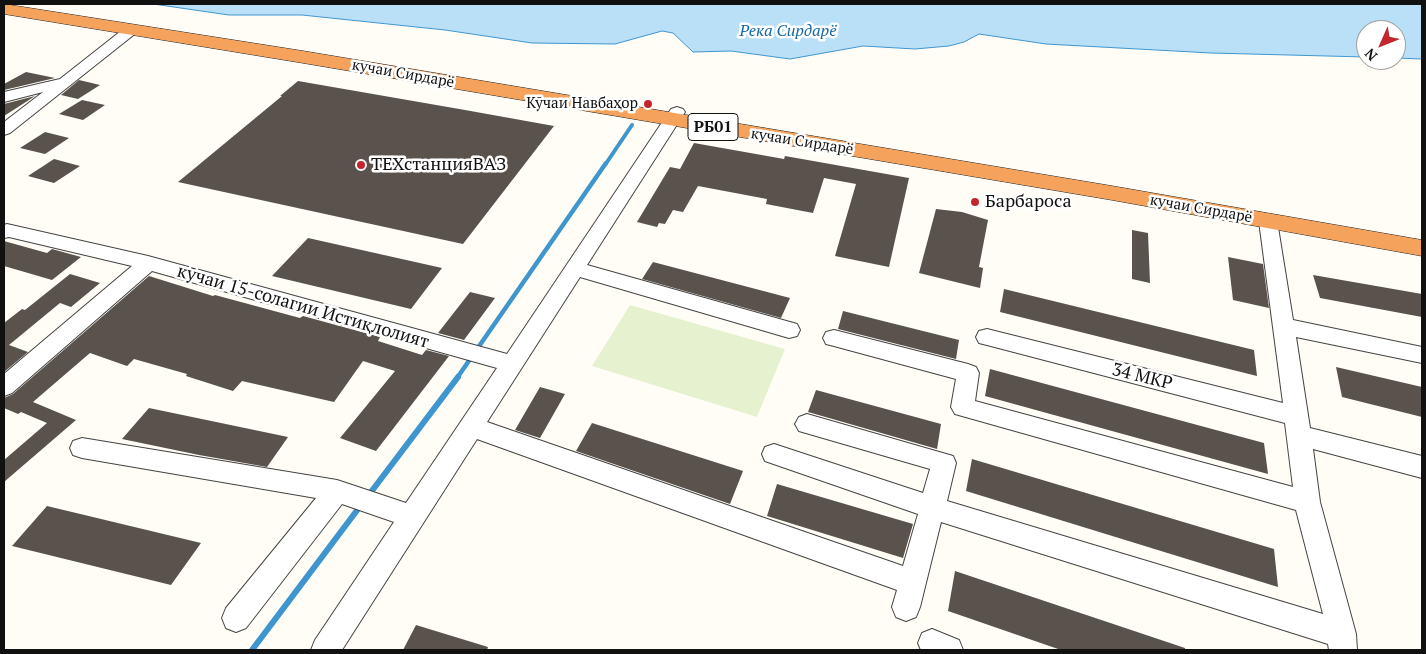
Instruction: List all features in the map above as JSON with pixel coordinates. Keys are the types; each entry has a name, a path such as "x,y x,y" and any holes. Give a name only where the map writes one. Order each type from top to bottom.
{"highway":[{"name":"РБ01","path":"5,4 135,27"},
{"name":"кучаи Сирдарё","path":"4,9 135,27 306,54 675,116 1422,248"},
{"name":"РБ01","path":"675,116 1422,238"}],"street":[{"path":"4,130 135,27"},
{"path":"4,97 66,81"},
{"path":"325,650 675,116"},
{"path":"1268,221 1298,426 1307,502 1342,642"},
{"name":"кӯчаи 15-солагии Истиқлолият","path":"5,230 148,263 513,364"},
{"path":"4,387 148,263"},
{"path":"576,269 789,330"},
{"path":"1282,326 1422,355"},
{"name":"34 МКР","path":"987,337 1298,426 1422,466"},
{"path":"834,338 968,373 963,407 1307,502"},
{"path":"807,424 944,463 906,607"},
{"path":"472,427 912,582"},
{"path":"82,448 338,490 413,517"},
{"path":"774,454 932,508 1342,642"},
{"path":"236,618 338,490"}],"green space":[{"path":"630,305 785,349 757,417 592,366"}],"water":[{"name":"Река Сирдарё","path":"153,4 1422,4 1422,59 1406,58 1406,20 1356,20 1356,57 1211,53 1046,44 979,34 964,42 949,46 915,49 863,46 790,59 731,51 693,52 673,33 662,31 615,44 532,43 445,30 302,15 229,15"}],"building":[{"path":"26,72 55,78 4,90 4,84"},
{"path":"79,80 100,85 78,99 61,95"},
{"name":"ТЕХстанцияВАЗ","path":"298,81 554,126 463,244 178,182"},
{"path":"35,96 29,100 4,116 4,104"},
{"path":"82,100 105,105 83,120 59,114"},
{"path":"45,132 69,138 45,154 20,148"},
{"path":"694,143 784,159 785,156 909,178 889,267 835,256 856,184 824,178 813,213 766,204 767,199 698,186 683,212 673,210 665,224 659,223 657,227 637,222 670,167 680,169"},
{"path":"54,159 80,166 54,183 28,176"},
{"path":"936,209 962,212 988,220 979,267 983,268 980,288 919,273"},
{"path":"1132,230 1148,233 1150,283 1132,279"},
{"path":"308,238 442,268 411,309 272,276"},
{"path":"4,241 47,253 52,249 81,257 52,280 4,266"},
{"path":"1228,257 1263,264 1269,308 1233,300"},
{"path":"653,262 790,298 781,318 642,279"},
{"path":"70,274 100,283 71,307 60,303 9,345 28,352 4,372 4,323 22,309 25,310"},
{"path":"1313,275 1422,294 1422,317 1320,298"},
{"path":"149,276 213,296 300,318 303,316 380,337 378,341 422,355 426,350 449,356 376,451 340,438 395,371 363,361 334,402 242,381 233,391 186,376 187,374 134,359 127,366 90,353 33,402 76,420 4,482 4,460 47,423 21,412 18,414 4,408 4,398 13,394"},
{"path":"1004,289 1254,350 1257,376 1000,312"},
{"path":"470,292 495,298 464,340 438,333"},
{"path":"843,311 959,340 956,359 838,329"},
{"path":"1336,367 1422,387 1422,417 1342,397"},
{"path":"990,369 1264,443 1268,474 985,396"},
{"path":"540,387 565,394 540,438 515,430"},
{"path":"816,390 941,424 937,449 808,412"},
{"path":"149,408 288,437 267,467 122,439"},
{"path":"592,423 743,471 730,504 576,451"},
{"path":"972,459 1274,549 1278,587 966,491"},
{"path":"777,484 913,524 903,558 767,516"},
{"path":"47,506 201,543 171,585 12,546"},
{"path":"955,571 1185,648 1185,650 1061,650 948,611"},
{"path":"416,625 488,647 487,650 403,650"}],"waterway":[{"path":"605,165 632,125"},
{"path":"457,378 606,163"},
{"path":"368,496 458,377"},
{"path":"252,650 361,505"}],"place":[{"name":"Кӯчаи Навбаҳор","path":"648,104"},
{"name":"ТЕХстанцияВАЗ","path":"361,165"},
{"name":"Барбароса","path":"975,202"}]}
